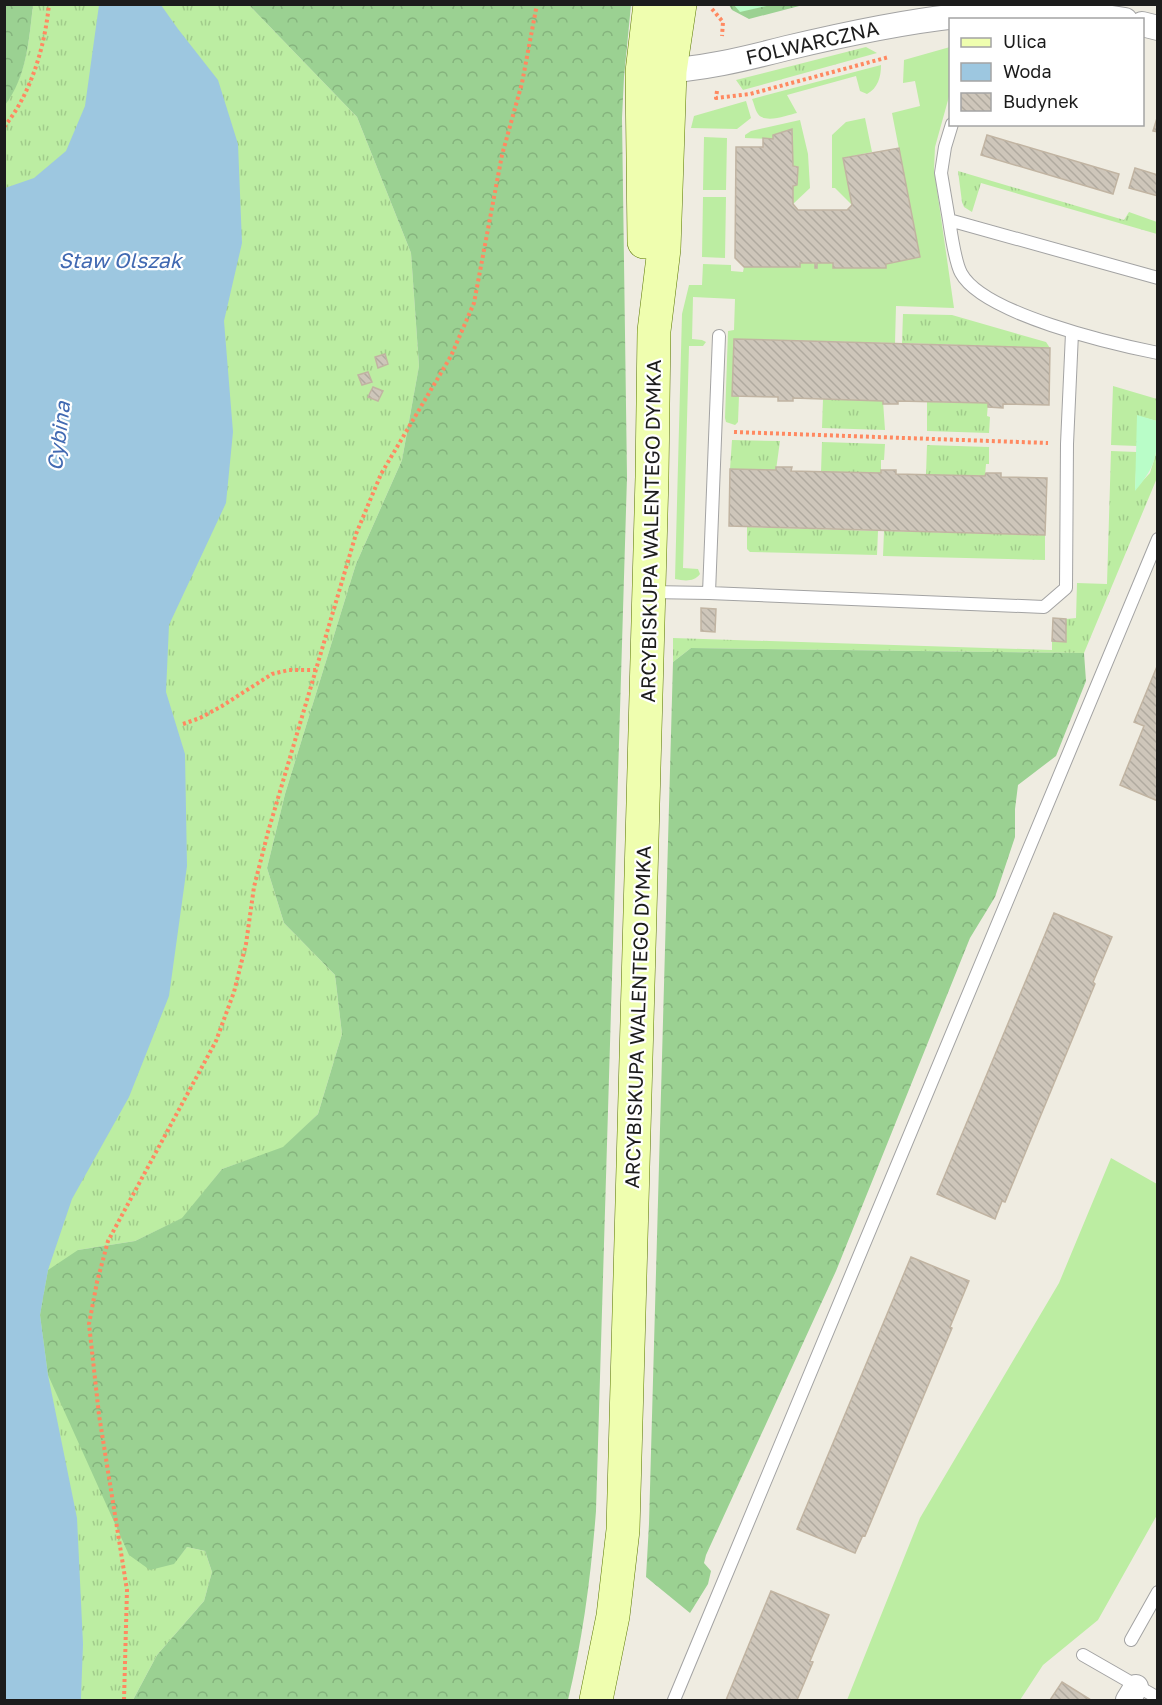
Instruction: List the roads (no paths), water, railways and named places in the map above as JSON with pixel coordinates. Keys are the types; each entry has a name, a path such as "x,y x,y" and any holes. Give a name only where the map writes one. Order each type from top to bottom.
{"street":[{"name":"ARCYBISKUPA WALENTEGO DYMKA","path":"596,1701 612,1616 623,1530 654,330 644,251 656,71 650,4"},
{"name":"ARCYBISKUPA WALENTEGO DYMKA","path":"656,71 680,4"},
{"name":"FOLWARCZNA","path":"656,71 719,64 932,14 974,14 1014,7 1064,9 1114,18"}],"lane":[{"path":"951,126 941,173 961,273 976,291 999,304 1072,333 1158,353"},
{"path":"949,220 1158,278"},
{"path":"649,592 1044,607 1066,588 1067,444 1072,333"},
{"path":"709,593 719,336"},
{"path":"674,1701 1158,539"},
{"path":"1131,1640 1158,1592"},
{"path":"1083,1655 1132,1694 1158,1698"}],"water":[{"name":"Staw Olszak","path":"99,5 161,5 218,80 238,144 242,243 224,321 233,432 226,503 169,625 166,692 185,754 187,866 169,996 129,1097 72,1199 48,1270 40,1315 48,1375 77,1518 83,1644 81,1700 5,1700 5,188 34,178 66,151 85,106"}],"water label":[{"name":"Cybina","path":"58,436"}]}
